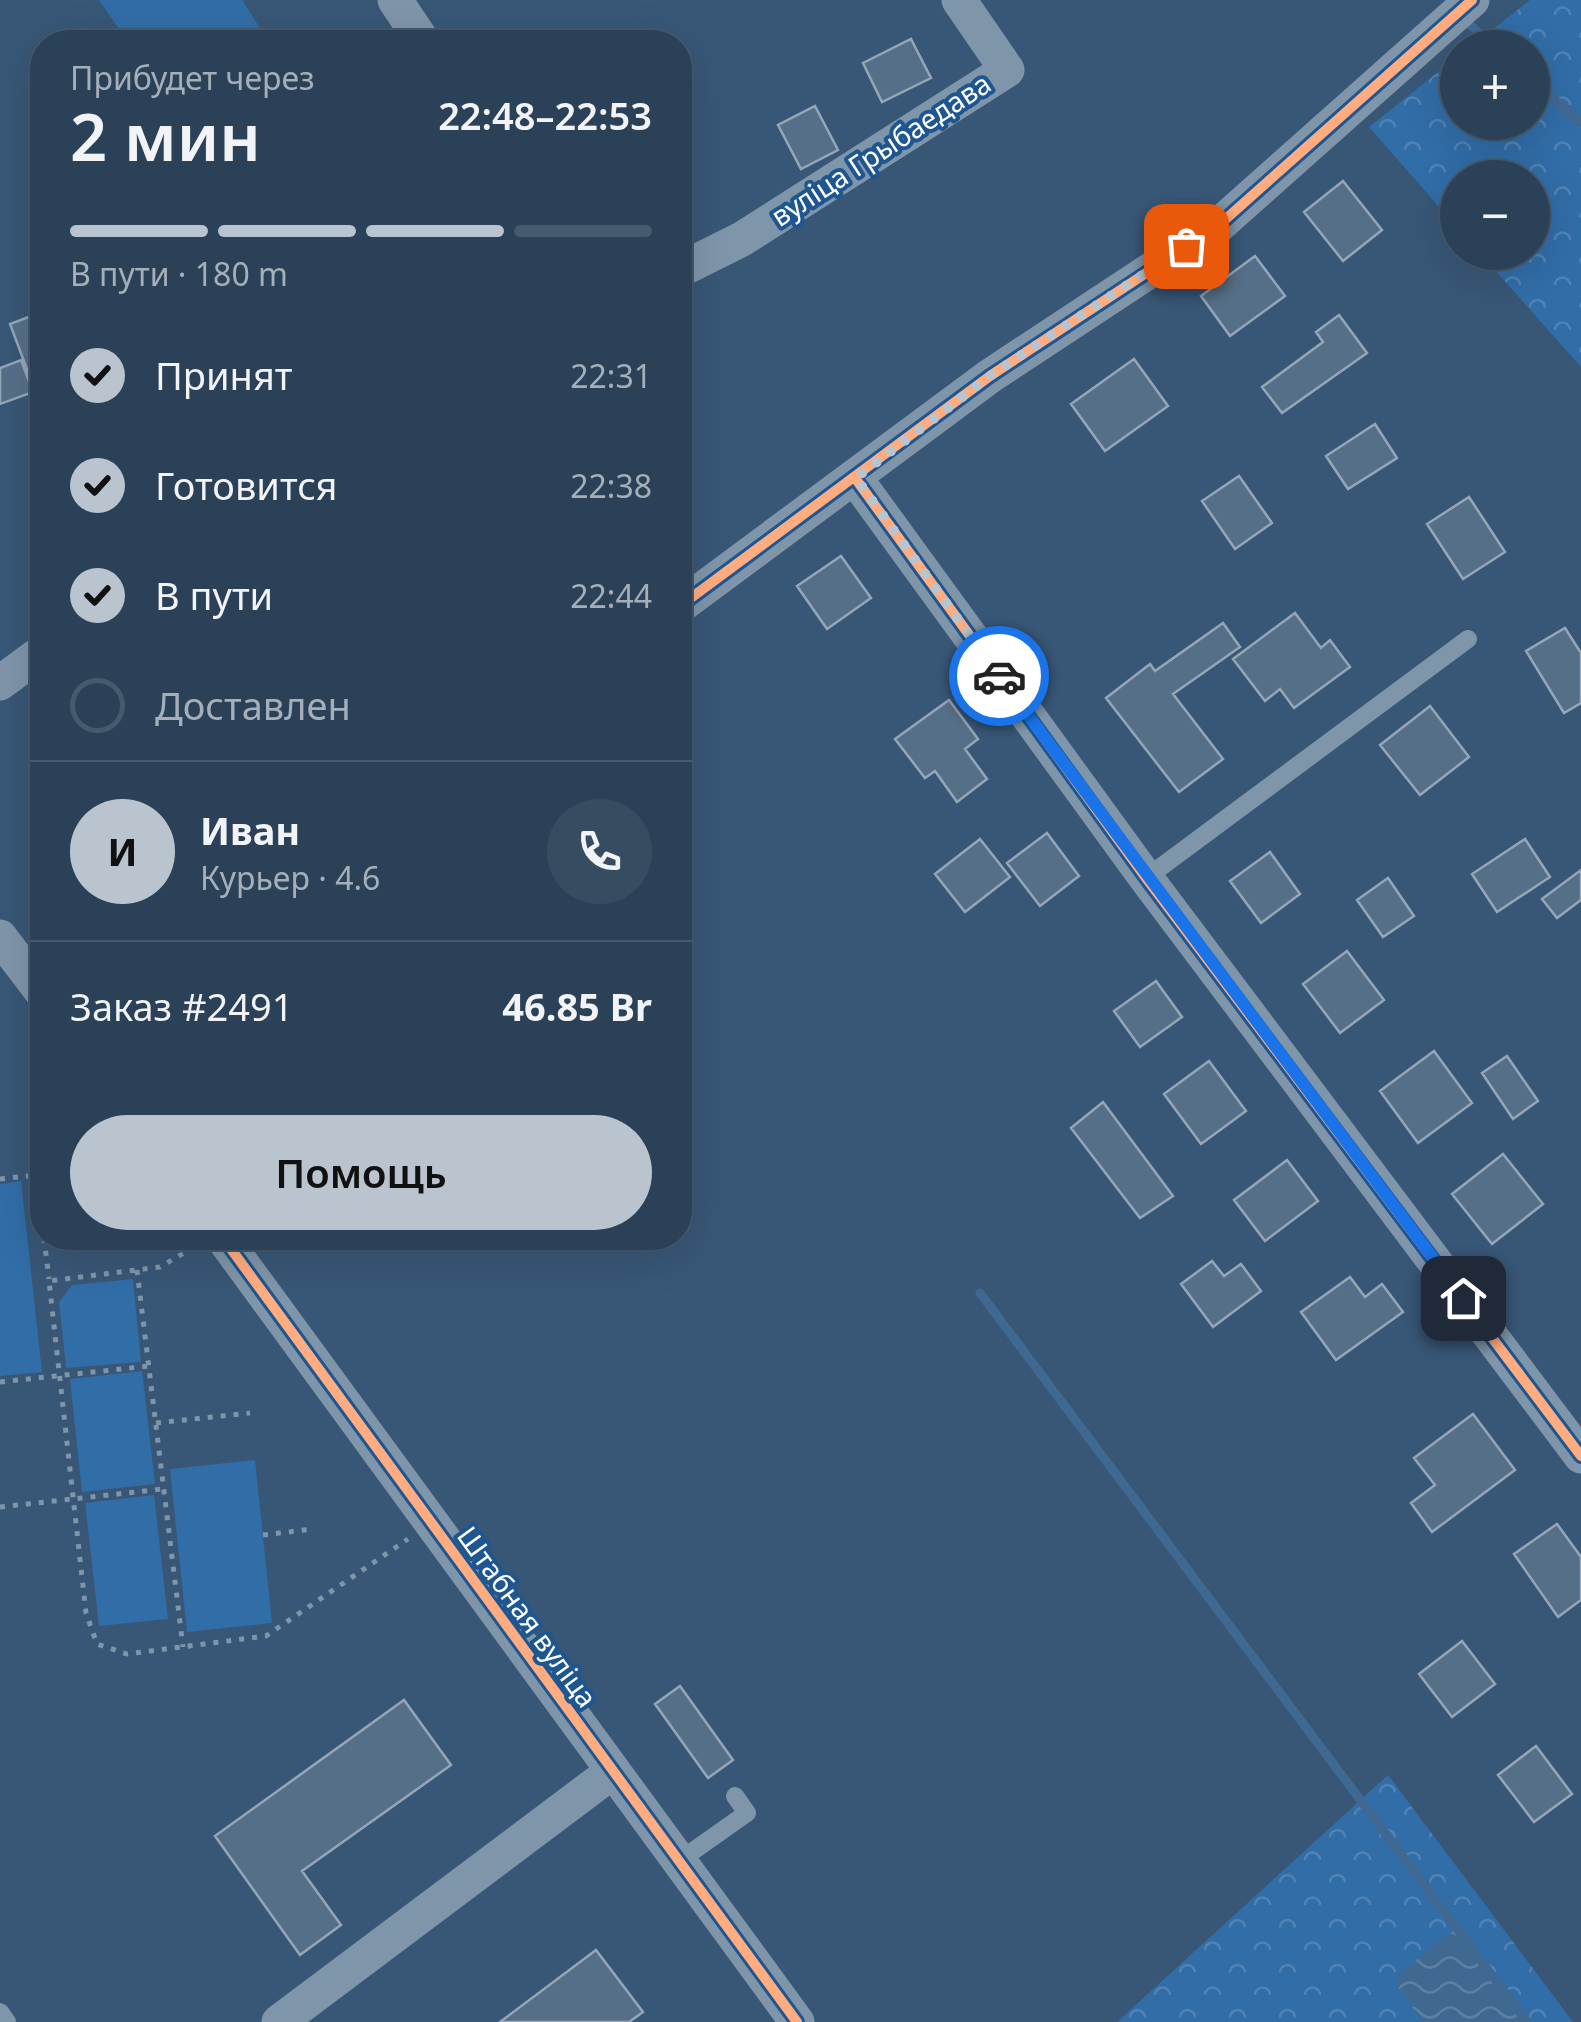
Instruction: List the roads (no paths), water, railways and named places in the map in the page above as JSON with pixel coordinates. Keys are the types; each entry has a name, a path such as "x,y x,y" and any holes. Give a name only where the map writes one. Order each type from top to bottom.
{"street":[{"path":"396,0 415,30"},
{"name":"вуліца Грыбаедава","path":"692,264 742,239 1007,70 959,0"},
{"path":"692,597 990,376 1219,224 1472,0"},
{"path":"856,478 1146,878 1581,1456"},
{"path":"0,683 30,661"},
{"path":"0,936 30,976"},
{"name":"Штабная вуліца","path":"232,1250 797,2022"},
{"path":"279,2022 612,1772"}],"lane":[{"path":"1146,878 1468,639"},
{"path":"678,1861 747,1813 735,1796"},
{"path":"0,2012 7,2022"}],"water":[{"path":"1457,1928 1527,2022 1423,2022 1397,1986 1398,1974"}],"waterway":[{"path":"1467,22 1476,30"},
{"path":"1550,96 1581,123"},
{"path":"980,1293 1527,2022"}]}
